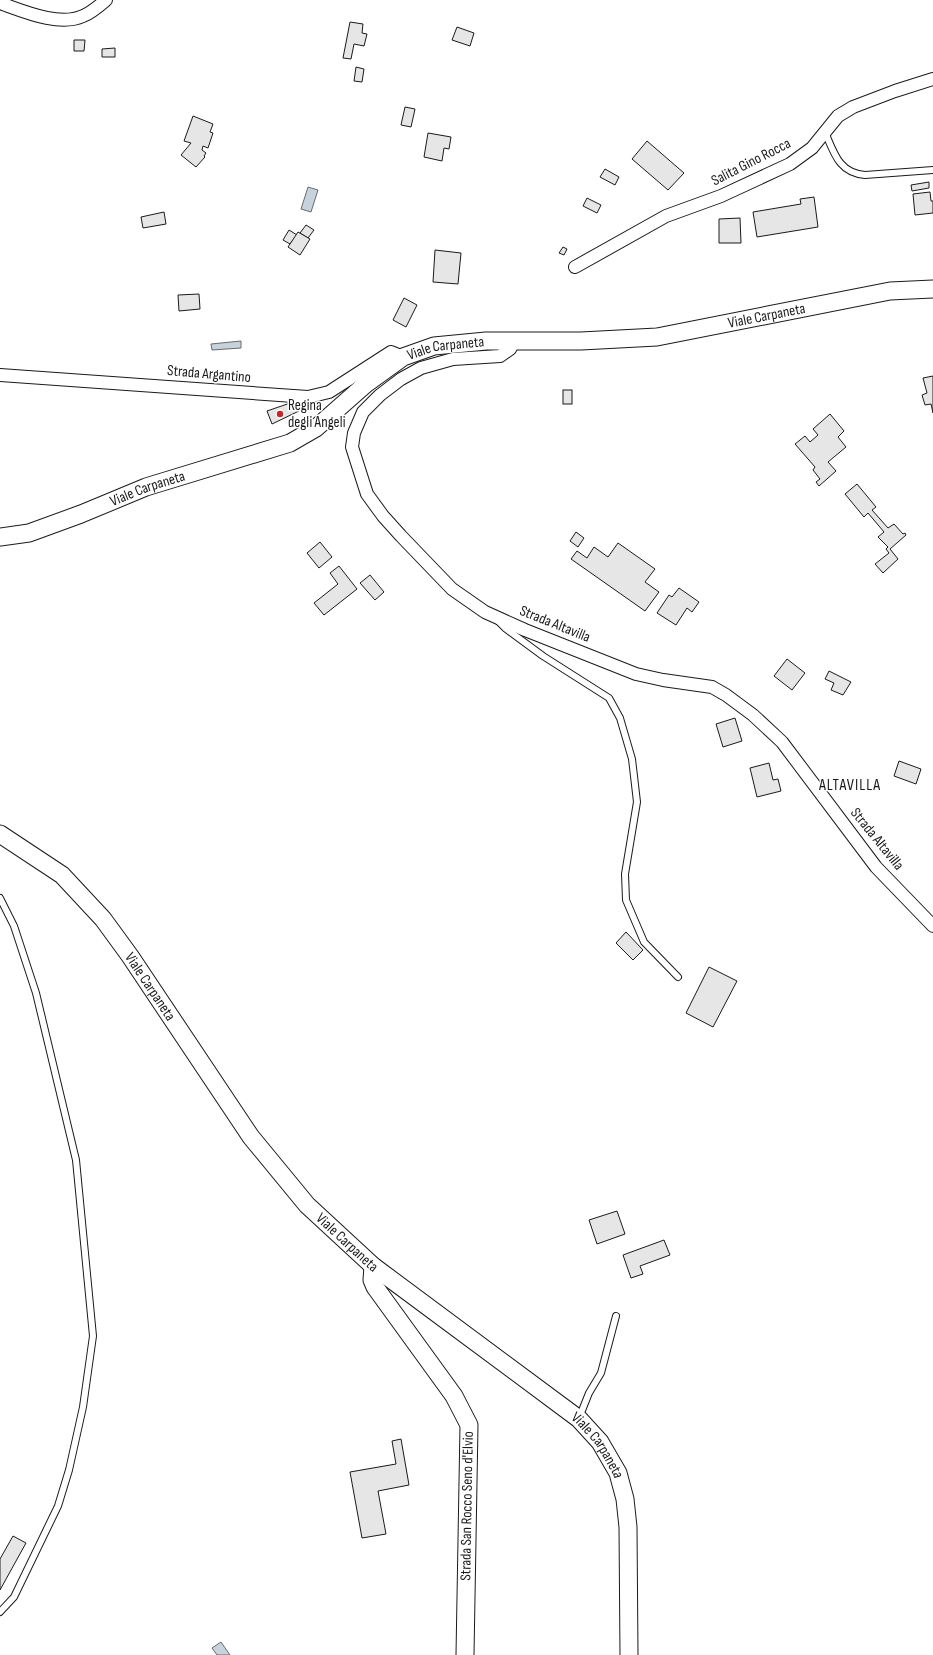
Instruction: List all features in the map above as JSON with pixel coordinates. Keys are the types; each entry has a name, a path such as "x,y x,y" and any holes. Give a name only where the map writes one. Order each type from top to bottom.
{"main road":[{"name":"Viale Carpaneta","path":"0,538 29,533 82,514 146,487 290,443 316,428 367,383 403,357 434,346 515,340 581,341 657,337 890,291 933,289"},
{"name":"Viale Carpaneta","path":"0,834 62,875 103,919 130,956 251,1137 306,1205 373,1266 579,1419 600,1442 618,1474 625,1499 628,1527 629,1655"},
{"name":"Strada San Rocco Seno d'Elvio","path":"373,1266 372,1280 376,1287 454,1396 469,1425 465,1655"}],"street":[{"path":"0,3 29,13 67,20 83,16 106,0"},
{"name":"Salita Gino Rocca","path":"575,267 666,216 721,196 790,164 812,148 838,116 853,107 895,91 933,79"},
{"name":"Strada Altavilla","path":"515,340 510,349 500,356 453,359 421,368 402,379 380,395 363,412 354,433 352,447 367,494 384,516 452,589 485,612 636,674 663,680 712,687 754,715 782,742 876,867 933,926"},
{"name":"Strada Argantino","path":"0,375 308,397 329,392 391,352 403,357"}],"lane":[{"path":"825,132 841,165 855,174 865,175 933,170"},
{"path":"492,615 505,628 543,656 609,698 620,718 632,759 637,802 625,874 626,900 644,942 678,977"},
{"path":"0,898 14,926 36,994 76,1160 93,1336 83,1407 69,1470 58,1506 14,1597 0,1612"},
{"path":"579,1419 588,1393 600,1373 616,1316"}],"shaded area":[{"path":"308,187 318,190 311,212 301,209"},
{"path":"241,341 241,348 212,350 211,344"},
{"path":"221,1642 230,1655 217,1655 212,1648"}],"building":[{"path":"350,22 363,24 362,33 367,34 364,46 354,44 351,59 343,58"},
{"path":"457,27 474,33 470,46 452,40"},
{"path":"74,40 85,40 84,51 74,51"},
{"path":"115,48 115,57 102,57 102,49"},
{"path":"356,67 364,69 362,82 354,81"},
{"path":"405,107 415,109 411,127 401,125"},
{"path":"193,116 213,124 210,132 213,133 208,148 203,146 202,150 206,153 204,156 205,157 196,167 181,155 191,143 184,141"},
{"path":"428,133 451,137 449,149 444,148 442,161 424,157"},
{"path":"647,141 684,173 668,190 632,159"},
{"path":"605,169 619,177 615,185 600,177"},
{"path":"929,182 929,188 912,191 911,185"},
{"path":"930,192 931,201 933,201 933,213 915,215 913,194"},
{"path":"814,197 818,227 757,237 753,212 801,204 800,199"},
{"path":"587,198 601,205 597,213 583,206"},
{"path":"164,212 166,224 143,228 141,217"},
{"path":"740,218 741,243 719,243 719,219"},
{"path":"306,225 314,230 308,238 300,233"},
{"path":"289,230 297,235 290,244 283,240"},
{"path":"298,232 310,239 300,255 288,247"},
{"path":"563,247 567,249 564,255 559,253"},
{"path":"435,250 461,253 458,284 433,282"},
{"path":"199,294 200,309 179,311 178,295"},
{"path":"404,298 417,305 406,327 393,320"},
{"path":"933,376 933,413 931,404 925,405 922,395 927,393 923,378"},
{"path":"563,390 572,390 572,404 563,404"},
{"name":"Regina degli Angeli","path":"296,401 299,411 272,424 267,411"},
{"path":"830,414 844,431 838,437 846,447 828,462 836,471 819,486 816,482 820,479 813,470 815,467 795,444 805,436 810,442 818,435 813,429"},
{"path":"857,484 876,507 872,510 888,528 894,524 903,534 905,533 906,535 890,549 898,559 883,573 875,564 889,553 886,549 888,547 878,537 884,532 868,513 864,517 845,494"},
{"path":"576,532 584,538 578,547 570,541"},
{"path":"320,542 332,557 319,568 307,553"},
{"path":"618,543 655,569 645,582 659,592 645,611 571,559 577,551 587,558 594,547 608,557"},
{"path":"339,566 357,589 324,615 314,603 338,584 330,573"},
{"path":"370,575 384,592 375,600 360,583"},
{"path":"679,588 699,602 692,612 687,608 676,625 657,613 669,595 672,597"},
{"path":"787,659 805,673 792,690 774,676"},
{"path":"829,671 851,682 843,695 831,690 834,683 825,679"},
{"path":"735,718 742,741 723,747 716,724"},
{"path":"899,761 921,769 916,784 894,776"},
{"path":"769,763 773,780 778,779 781,791 757,797 750,768"},
{"path":"626,932 643,950 633,960 616,943"},
{"path":"709,967 737,981 713,1027 686,1013"},
{"path":"617,1211 625,1234 597,1244 589,1220"},
{"path":"664,1240 670,1255 640,1266 643,1274 631,1278 623,1255"},
{"path":"401,1439 409,1485 378,1491 386,1534 362,1538 350,1472 396,1464 392,1441"},
{"path":"13,1536 26,1543 0,1590 0,1559"}],"place":[{"name":"Regina degli Angeli","path":"280,414"}],"district":[{"name":"ALTAVILLA","path":"850,785"}]}
